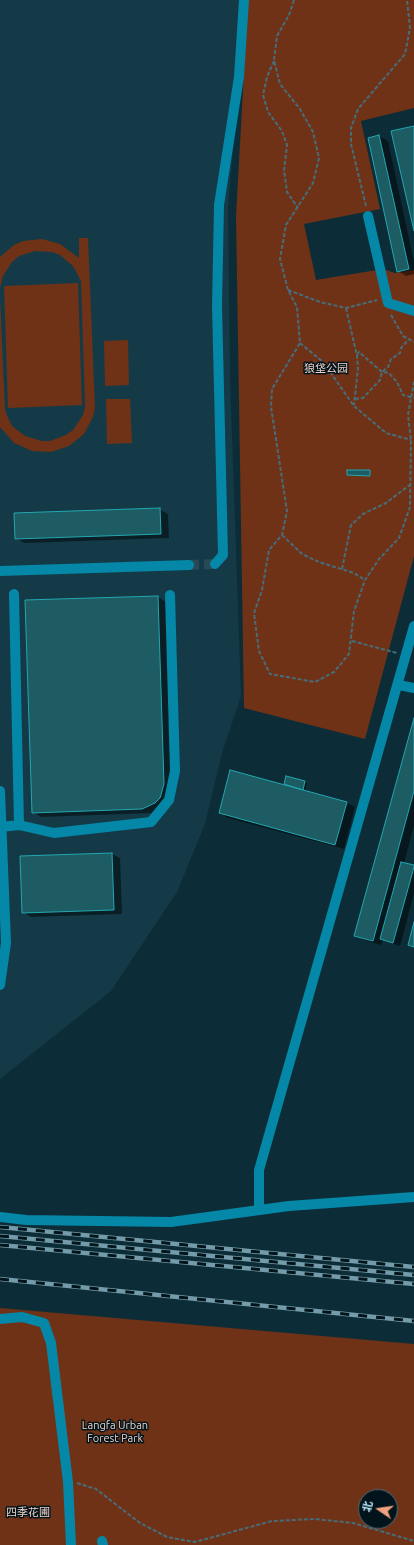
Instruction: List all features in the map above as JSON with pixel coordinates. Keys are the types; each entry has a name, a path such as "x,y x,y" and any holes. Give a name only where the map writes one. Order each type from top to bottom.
{"street":[{"path":"215,564 223,556 217,306 219,205 239,77 244,0"},
{"path":"368,216 387,300 414,311"},
{"path":"0,571 189,565"},
{"path":"14,594 19,825"},
{"path":"1,827 19,825 54,833 150,822 169,800 175,771 170,596"},
{"path":"259,1210 259,1170 399,685 414,626"},
{"path":"399,685 414,688"},
{"path":"0,791 6,943 0,985"},
{"path":"0,1217 26,1220 171,1222 259,1210 364,1199 414,1197"},
{"path":"0,1319 22,1318 44,1323 51,1343 68,1482 71,1545"}],"path":[{"path":"294,0 289,15 277,36 274,60 267,77 263,95 268,112 282,131 287,145 284,170 287,192 298,208"},
{"path":"368,216 351,144 352,128 358,109 405,54 410,28 407,0"},
{"path":"274,60 280,84 300,108 313,132 318,158 313,184 286,225 280,260 288,290 297,308 300,343 272,389 271,407 287,511 282,535 269,550 262,590 254,613 259,650 270,674 314,682 334,672 349,654 352,641 354,611 365,580 378,559 399,538 410,507 411,440 408,415 413,398 414,382"},
{"path":"288,290 320,302 346,308 387,300 394,322 403,336 414,342"},
{"path":"346,308 357,356 358,368 354,406"},
{"path":"355,399 362,398 380,380 382,372 388,367 391,359 400,353 401,348 409,339"},
{"path":"300,343 323,362 354,406 386,433 411,440"},
{"path":"357,356 359,352 382,372 389,372 397,382 403,395 413,398"},
{"path":"342,569 351,525 363,514 386,503 411,484"},
{"path":"282,535 302,554 319,562 342,569 365,580"},
{"path":"352,641 407,656"},
{"path":"68,1482 80,1484 96,1490 140,1523 167,1536 195,1542 272,1521 314,1519 353,1523 414,1541"}],"shaded area":[{"path":"0,0 241,0 237,102 228,208 230,376 241,696 222,753 205,824 177,892 111,991 0,1079"}],"green space":[{"name":"狼垡公园","path":"248,0 414,0 414,108 361,121 380,209 304,224 316,280 383,269 395,273 414,270 414,556 365,739 244,708 236,216"},
{"path":"79,238 88,238 95,408 93,417 84,434 69,446 51,452 32,451 14,443 0,427 0,298 5,410 12,426 25,436 42,441 50,441 66,435 73,430 83,415 85,407 81,281 73,266 60,255 52,252 35,251 19,256 12,262 3,276 0,288 0,257 14,245 23,241 42,239 60,244 79,258"},
{"path":"78,283 82,405 8,408 4,286"},
{"path":"128,340 129,385 105,386 104,341"},
{"path":"106,399 130,399 132,443 107,444"},
{"name":"Langfa Urban Forest Park","path":"0,1308 414,1344 414,1545 0,1545"}],"building":[{"path":"414,126 414,231 391,131"},
{"path":"379,135 409,269 397,272 368,138"},
{"path":"347,470 370,470 370,476 347,475"},
{"path":"160,508 161,534 15,539 14,513"},
{"path":"158,596 164,784 160,798 155,803 142,809 32,813 25,600"},
{"path":"414,718 414,791 373,941 354,936"},
{"path":"230,770 347,802 335,845 219,813"},
{"path":"286,776 305,781 303,790 284,784"},
{"path":"112,853 114,910 22,913 20,856"},
{"path":"401,862 414,865 414,867 393,943 380,939"},
{"path":"414,922 414,947 408,945"}],"tunnel":[{"path":"189,565 215,564"}],"railway":[{"path":"0,1227 414,1267"},
{"path":"0,1236 414,1275"},
{"path":"0,1245 414,1284"},
{"path":"0,1279 414,1321"}],"park label":[{"name":"四季花圃","path":"28,1512"}]}
